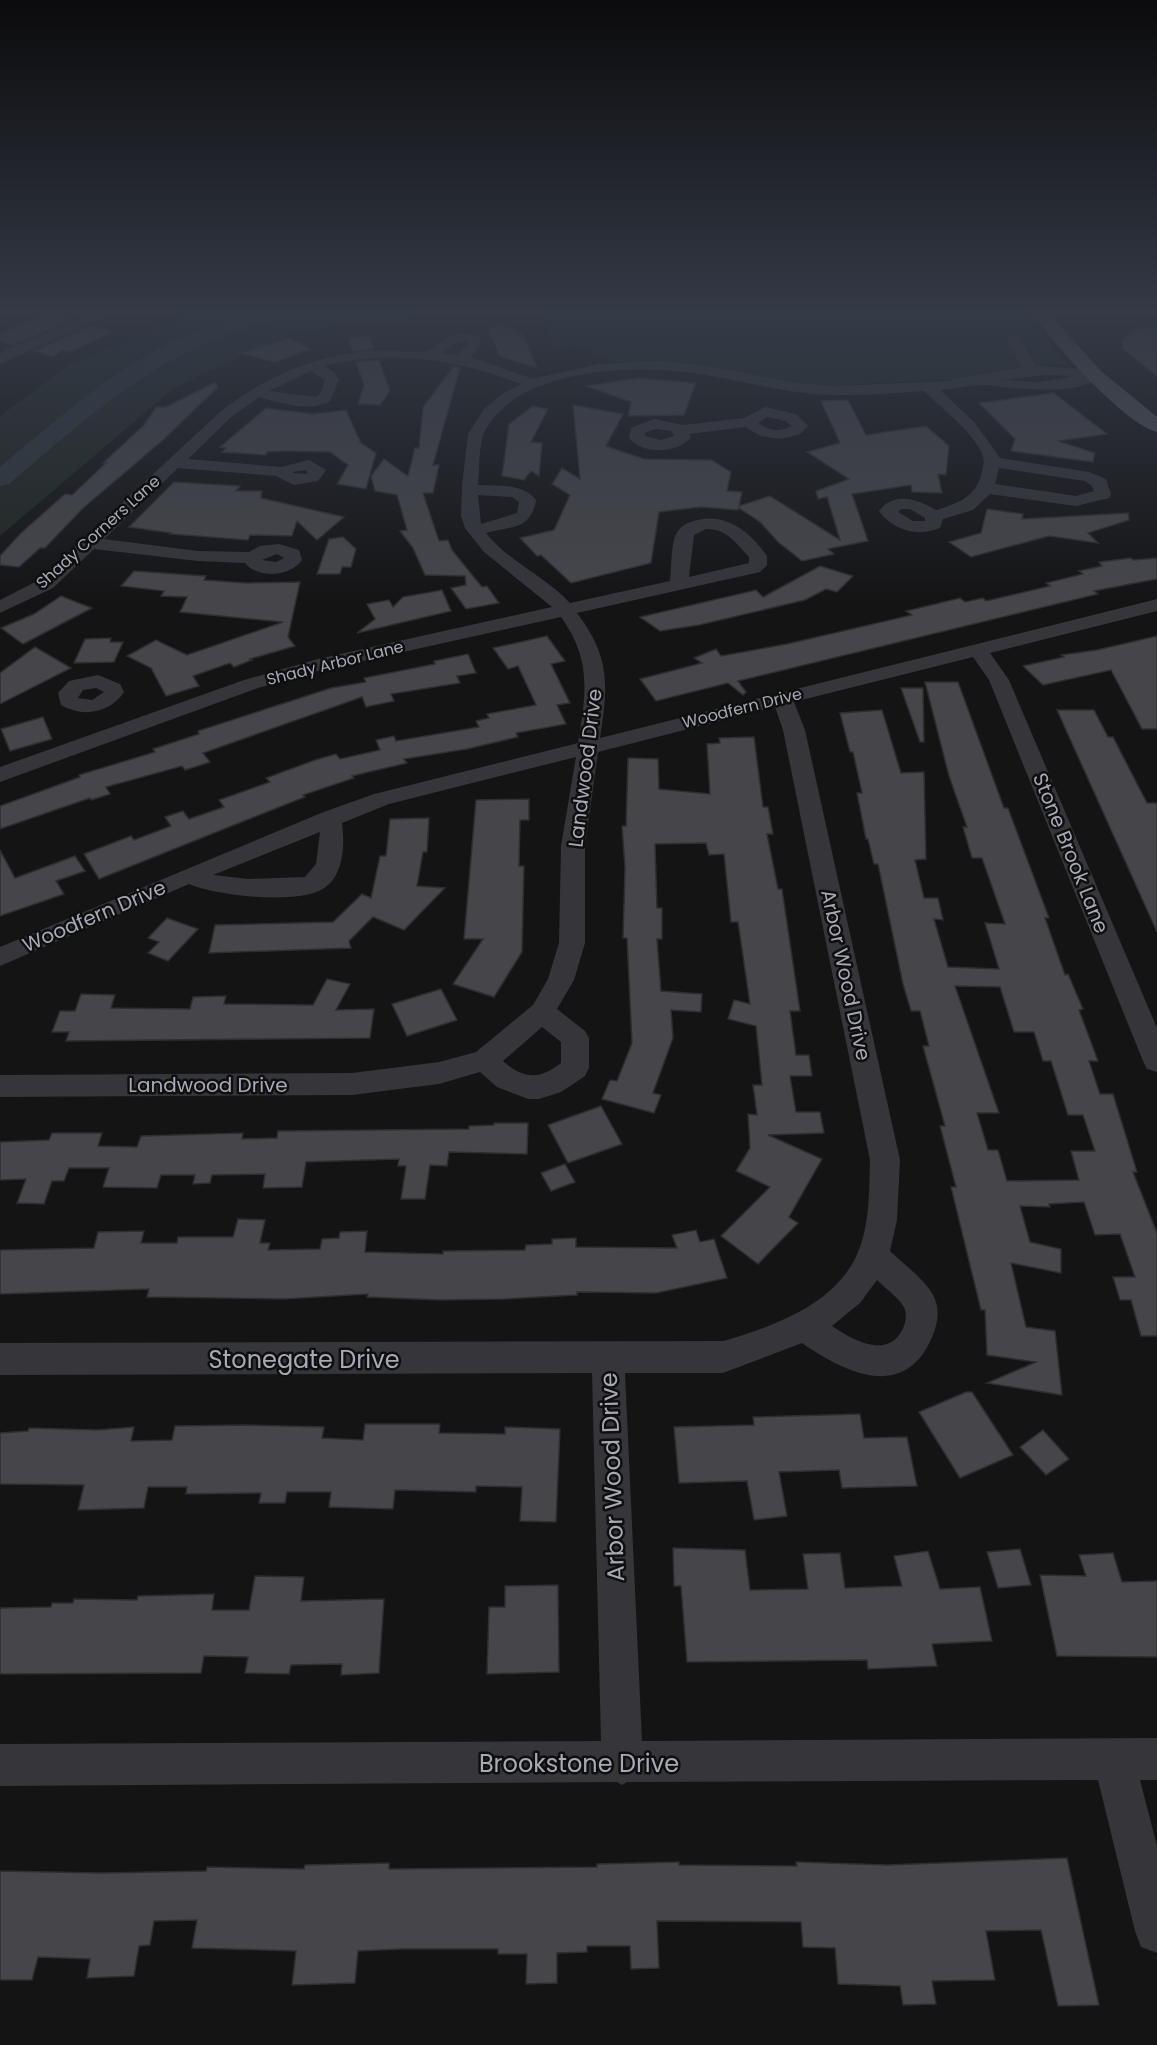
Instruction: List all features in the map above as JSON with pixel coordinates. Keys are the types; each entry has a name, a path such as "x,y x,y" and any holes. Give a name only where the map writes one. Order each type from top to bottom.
{"main road":[{"path":"1139,410 1157,426"}],"street":[{"name":"Shady Corners Lane","path":"0,607 46,584 231,410"},
{"path":"472,490 516,492 528,500 525,515 520,519 476,530 470,517 476,434 480,421 493,410"},
{"path":"934,516 967,506 987,488 992,462 991,455 970,426 953,410"},
{"path":"681,430 748,422 765,412 791,417 800,426 786,434 770,434 756,430 748,422"},
{"path":"987,488 1076,501 1103,494 1100,483 1089,477 992,462"},
{"path":"176,463 284,472"},
{"name":"Shady Arbor Lane","path":"0,776 251,684 565,608 679,584 753,568 758,565 758,556 729,528 721,525 697,525 689,528 685,534 679,584"},
{"name":"Landwood Drive","path":"0,1086 352,1084 439,1073 485,1060 542,1012 561,980 572,943 573,846 597,690 596,666 584,636 565,608 546,590 489,548 476,530"},
{"path":"90,543 198,556 253,558"},
{"path":"0,589 20,598"},
{"name":"Woodfern Drive","path":"0,957 189,875 382,799 589,745 1157,605"},
{"name":"Stone Brook Lane","path":"976,649 989,663 999,680 1157,1061"},
{"name":"Arbor Wood Drive","path":"622,1764 608,1358 723,1357 762,1347 805,1327 845,1295 865,1271 873,1254 884,1206 885,1160 794,730 782,699"},
{"path":"100,704 122,731"},
{"name":"Woodfern Drive","path":"189,875 203,883 226,886 312,884 322,879 327,871 333,833 329,818"},
{"path":"485,1060 502,1079 523,1087 541,1087 560,1082 575,1068 575,1038 542,1012"},
{"path":"805,1327 844,1353 873,1360 898,1358 913,1344 922,1323 920,1302 873,1254"},
{"name":"Stonegate Drive","path":"0,1359 608,1358"},
{"name":"Brookstone Drive","path":"0,1765 622,1764 1157,1759"},
{"path":"1114,1760 1157,1930"}],"shaded area":[{"path":"8,410 148,410 0,536 0,416"}],"building":[{"path":"154,410 194,410 163,440 82,509 45,548 40,548 19,567 0,565 0,556 20,534 65,494 72,495 144,425"},
{"path":"263,410 313,414 346,410 361,443 376,453 366,489 337,484 348,465 330,452 285,451 267,452 266,455 222,452 226,448 220,447"},
{"path":"423,410 448,410 433,465 439,465 433,493 423,493 439,541 448,540 452,550 482,587 487,586 499,603 466,609 451,588 466,585 465,576 425,575 413,548 400,531 407,530 397,495 375,491 371,476 384,459 408,476 415,448 419,448"},
{"path":"527,410 547,410 531,442 542,443 539,476 531,471 524,480 502,476 509,424"},
{"path":"574,410 603,410 623,414 606,446 644,459 712,460 731,472 727,491 742,492 739,506 770,496 840,540 827,497 818,499 816,491 849,479 807,452 840,443 825,410 853,410 866,435 926,426 949,446 946,475 938,474 942,493 912,492 911,485 852,494 868,541 828,549 834,554 802,561 778,542 760,522 739,508 738,510 701,507 659,512 651,563 571,583 541,555 537,556 520,538 554,530 570,495 552,484 562,468 580,479"},
{"path":"629,410 686,410 684,415 628,416"},
{"path":"986,410 1077,410 1107,434 1058,441 1095,453 1093,462 1011,451 1015,439"},
{"path":"174,482 240,486 236,491 262,491 261,498 344,517 317,540 297,521 292,536 250,535 248,540 170,534 129,527"},
{"path":"987,509 1023,514 1022,519 1128,513 1129,520 1088,533 1098,543 1049,536 971,557 949,542 981,533"},
{"path":"343,537 356,549 351,567 342,567 340,574 317,574 329,539"},
{"path":"1131,558 1133,560 1157,558 1157,579 1094,591 1098,594 738,681 746,692 743,695 728,683 656,701 640,679 702,663 694,658 716,649 721,656 787,644 912,615 906,611 960,598 965,602 983,598 986,601 1050,586 1046,583 1083,574 1079,571 1102,566 1099,562"},
{"path":"820,566 853,576 837,592 826,589 805,600 699,625 660,631 640,617 756,590 763,597"},
{"path":"134,571 206,576 204,580 246,583 300,582 288,637 295,646 250,659 252,660 234,667 230,663 193,676 199,686 166,696 151,668 127,656 156,640 187,655 283,622 180,612 187,597 161,596 164,591 121,586"},
{"path":"442,590 451,611 357,633 375,619 367,604 389,600 393,607 403,597"},
{"path":"61,596 92,608 23,644 1,628 34,614"},
{"path":"547,636 565,661 551,664 570,703 557,705 566,724 516,733 518,737 467,749 404,759 407,763 352,776 354,778 303,795 305,797 99,879 84,854 131,836 134,840 171,826 165,817 183,811 189,819 224,807 219,800 270,782 266,778 315,760 336,754 340,759 380,750 376,740 394,736 396,741 479,727 476,721 489,718 487,714 536,705 518,666 508,669 493,648"},
{"path":"1157,636 1157,729 1142,729 1111,670 1043,685 1023,666 1064,657 1061,655 1097,650"},
{"path":"111,638 110,642 123,642 114,662 74,663 85,639"},
{"path":"35,647 71,668 0,704 0,673"},
{"path":"468,654 476,673 457,676 460,683 391,694 394,701 366,707 362,697 203,753 210,762 185,770 182,766 106,787 110,794 91,800 90,798 0,829 0,806 80,777 79,775 155,752 153,749 199,734 198,731 331,688 366,682 364,678 435,664 434,661"},
{"path":"925,682 958,682 1004,808 1008,808 1049,918 1045,918 1065,975 1068,974 1083,1009 1079,1010 1098,1061 1089,1061 1100,1094 1113,1094 1137,1172 1133,1172 1157,1233 1157,1336 1141,1336 1131,1300 1120,1300 1113,1277 1135,1277 1120,1234 1095,1235 1084,1202 1049,1204 1050,1207 1020,1206 1030,1242 1061,1249 1061,1273 1011,1263 1026,1327 1055,1331 1062,1395 987,1383 1036,1362 987,1355 985,1310 981,1310 951,1187 956,1187 940,1126 945,1126 923,1046 929,1046 920,1011 911,1011 903,984 878,864 874,864 868,839 866,839 857,793 862,793 853,752 850,752 840,713 882,710 901,773 924,772 926,859 915,860 924,898 938,898 943,920 934,919 948,967 999,969 985,923 1005,924 982,858 972,858 963,827 967,827 949,776","holes":["955,986 1000,987 1014,1032 1034,1032 1043,1061 1051,1061 1068,1115 1083,1115 1095,1151 1071,1151 1079,1180 1007,1181 998,1150 988,1150 977,1113 999,1113"]},
{"path":"901,688 923,688 924,742 920,742"},
{"path":"1057,710 1094,710 1108,737 1113,737 1147,803 1157,803 1157,932"},
{"path":"43,717 52,739 10,751 1,729"},
{"path":"754,737 763,807 768,807 773,834 767,834 778,889 782,889 800,1011 790,1011 796,1055 809,1055 812,1076 790,1076 796,1112 820,1112 824,1133 768,1135 822,1159 789,1217 798,1223 758,1264 721,1236 770,1187 736,1171 750,1148 748,1114 757,1115 753,1085 762,1085 756,1026 728,1019 734,1000 750,1004 738,922 731,922 724,854 709,855 706,843 655,844 657,908 662,908 662,939 657,939 661,991 702,994 701,1012 671,1010 673,1038 653,1093 661,1095 654,1113 602,1099 610,1080 617,1081 632,1043 627,938 623,938 625,868 622,826 626,826 628,758 658,759 659,789 710,794 707,744 720,743 719,738"},
{"path":"529,799 529,820 520,820 519,866 524,866 522,952 494,997 453,984 483,939 464,939 476,800"},
{"path":"429,818 427,852 423,852 417,886 445,888 404,930 373,917 349,941 351,948 209,953 215,925 333,922 362,894 371,898 380,856 386,856 390,819"},
{"path":"0,850 15,878 75,856 85,871 56,881 64,894 0,916"},
{"path":"167,918 198,929 168,961 148,953 159,942 148,938"},
{"path":"327,979 350,984 336,1010 374,1009 370,1038 66,1041 69,1032 52,1032 60,1011 75,1011 81,994 115,995 111,1008 190,1009 193,997 226,996 224,1004 313,1005"},
{"path":"441,989 457,1020 407,1036 392,1004"},
{"path":"601,1106 622,1144 568,1163 548,1125"},
{"path":"494,1123 528,1123 527,1154 449,1152 447,1166 430,1165 425,1199 401,1199 406,1166 398,1166 399,1159 306,1162 302,1187 263,1188 265,1174 212,1175 210,1183 193,1184 195,1175 161,1175 157,1188 103,1187 109,1168 69,1168 64,1181 52,1181 44,1204 17,1203 26,1179 0,1180 0,1142 49,1140 52,1133 102,1133 98,1146 137,1147 141,1136 243,1133 242,1139 277,1138 278,1131 469,1129 469,1126 494,1125"},
{"path":"565,1164 575,1182 551,1191 541,1173"},
{"path":"238,1219 265,1220 260,1243 270,1243 268,1250 320,1249 322,1239 339,1238 340,1232 367,1231 365,1252 443,1254 443,1251 525,1250 526,1245 552,1244 552,1239 576,1238 576,1247 677,1248 672,1235 696,1230 700,1242 714,1239 727,1278 656,1293 577,1292 577,1295 504,1299 440,1300 367,1297 368,1294 284,1299 147,1297 149,1289 0,1294 0,1250 94,1248 98,1232 144,1231 141,1243 177,1243 178,1237 233,1237"},
{"path":"966,1392 972,1392 1013,1455 960,1478 919,1412"},
{"path":"860,1414 864,1438 907,1437 917,1486 842,1488 839,1470 779,1472 787,1516 754,1520 747,1481 679,1483 674,1427 754,1425 753,1417"},
{"path":"365,1424 440,1424 439,1433 505,1434 505,1427 560,1429 556,1522 520,1521 522,1487 476,1486 476,1492 395,1490 393,1509 329,1507 331,1492 287,1492 285,1503 259,1503 261,1493 186,1494 187,1487 148,1487 144,1508 78,1510 84,1485 0,1484 0,1433 28,1431 29,1428 97,1430 134,1427 131,1441 172,1440 175,1426 324,1427 322,1438 363,1440"},
{"path":"1043,1430 1069,1459 1046,1475 1020,1447"},
{"path":"673,1548 745,1550 750,1590 808,1589 803,1554 840,1553 845,1588 902,1586 894,1556 928,1551 940,1589 980,1587 992,1641 932,1644 937,1666 868,1669 867,1660 687,1662 681,1586 674,1586"},
{"path":"1020,1549 1031,1585 998,1588 987,1552"},
{"path":"1113,1553 1122,1582 1157,1581 1157,1657 1057,1656 1040,1575 1086,1576 1079,1555"},
{"path":"255,1576 304,1577 301,1601 384,1599 379,1673 341,1675 342,1664 291,1665 289,1674 245,1673 248,1657 204,1656 201,1673 0,1674 0,1608 51,1607 52,1603 73,1603 74,1599 137,1600 138,1596 214,1594 212,1610 249,1610"},
{"path":"558,1585 559,1672 487,1674 489,1607 505,1607 505,1586"},
{"path":"1067,1858 1099,2005 1058,2006 1041,1930 986,1931 995,1980 932,1981 936,2004 903,2005 900,1986 838,1984 835,1948 803,1947 801,1922 657,1921 659,1968 631,1969 630,1946 587,1946 587,1952 557,1953 557,1983 526,1984 527,1954 498,1954 498,1949 402,1949 358,1951 355,1983 292,1985 296,1951 192,1948 197,1920 154,1921 150,1945 139,1946 134,1976 87,1978 90,1959 38,1957 32,1980 0,1980 0,1871 102,1873 206,1871 207,1867 304,1869 305,1865 389,1863 389,1869 597,1867 597,1864 679,1862 679,1865 797,1866 796,1862 887,1865"}],"waterway":[{"path":"0,479 83,410"}]}
